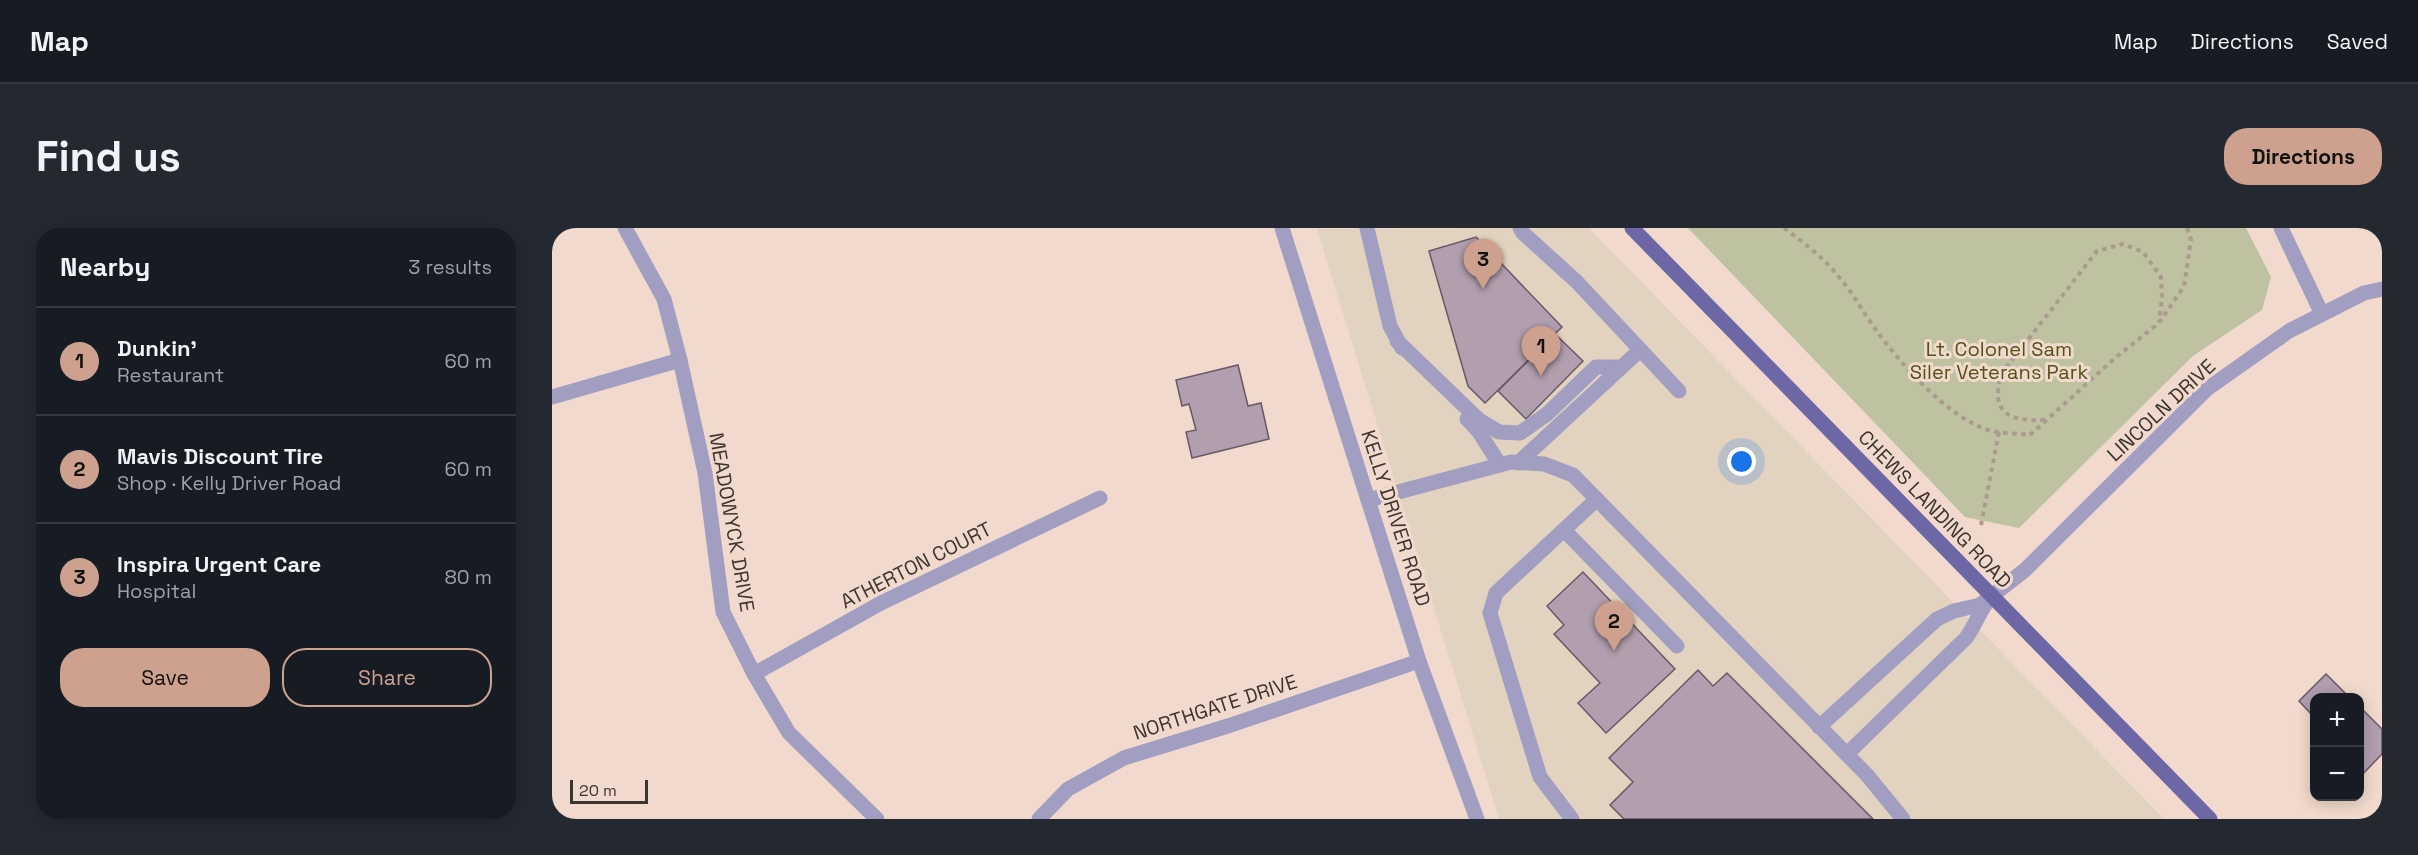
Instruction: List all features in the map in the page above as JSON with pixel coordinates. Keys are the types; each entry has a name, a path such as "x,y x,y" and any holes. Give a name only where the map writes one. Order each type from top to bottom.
{"main road":[{"name":"CHEWS LANDING ROAD","path":"1632,228 2210,819"}],"street":[{"name":"MEADOWYCK DRIVE","path":"625,228 664,299 680,360 705,473 723,612 754,674 789,733 877,819"},
{"name":"KELLY DRIVER ROAD","path":"1282,228 1419,661 1477,819"},
{"path":"1367,228 1390,326 1397,341 1422,373 1479,432 1500,465"},
{"path":"1520,228 1522,233 1578,282 1679,391"},
{"path":"2281,228 2322,314"},
{"name":"LINCOLN DRIVE","path":"1992,596 2025,570 2207,389 2289,331 2364,293 2382,289"},
{"path":"1397,341 1479,420 1499,432 1520,433 1547,414 1596,367 1621,367"},
{"path":"1518,463 1640,350"},
{"path":"552,397 680,360"},
{"path":"1368,500 1500,465 1544,464 1574,475 1847,754 1903,819"},
{"name":"ATHERTON COURT","path":"754,674 881,603 1100,498"},
{"path":"1572,819 1540,777 1490,613 1496,593 1597,499"},
{"path":"1564,530 1677,646"},
{"path":"1819,727 1937,619 1954,610 1980,605 1992,596"},
{"path":"1847,754 1966,638 1992,596"},
{"name":"NORTHGATE DRIVE","path":"1038,819 1068,789 1124,758 1231,725 1419,661"}],"path":[{"path":"1784,228 1814,250 1840,277 1877,331 1908,369 1950,408 1990,431 2030,435 2115,358 2159,323 2184,286 2191,240 2187,228"},
{"path":"2046,420 2026,421 2010,417 1998,406 1996,390 2002,373 2097,251 2122,243 2143,252 2161,277 2162,298 2159,323"},
{"path":"1981,525 1999,432"}],"shaded area":[{"path":"1589,228 2164,819 1499,819 1317,229"}],"green space":[{"name":"Lt. Colonel Sam Siler Veterans Park","path":"1688,228 2246,228 2271,277 2262,310 2193,356 2019,528 1965,517"}],"building":[{"path":"1476,237 1562,327 1485,403 1468,386 1429,251"},
{"path":"1555,334 1583,361 1526,419 1498,391"},
{"path":"1238,365 1248,406 1261,403 1269,439 1192,458 1186,432 1196,430 1189,404 1182,406 1176,380"},
{"path":"1583,572 1675,669 1606,733 1578,703 1600,683 1554,634 1564,625 1547,606"},
{"path":"1698,670 1713,686 1727,673 1873,819 1624,819 1610,805 1633,782 1609,758"},
{"path":"2326,674 2345,693 2310,693 2310,713 2299,701"},
{"path":"2364,711 2382,729 2382,754 2364,773"}],"place":[{"name":"Inspira Urgent Care","path":"1483,289"},
{"name":"Dunkin'","path":"1541,376"},
{"name":"Mavis Discount Tire","path":"1614,651"}]}
